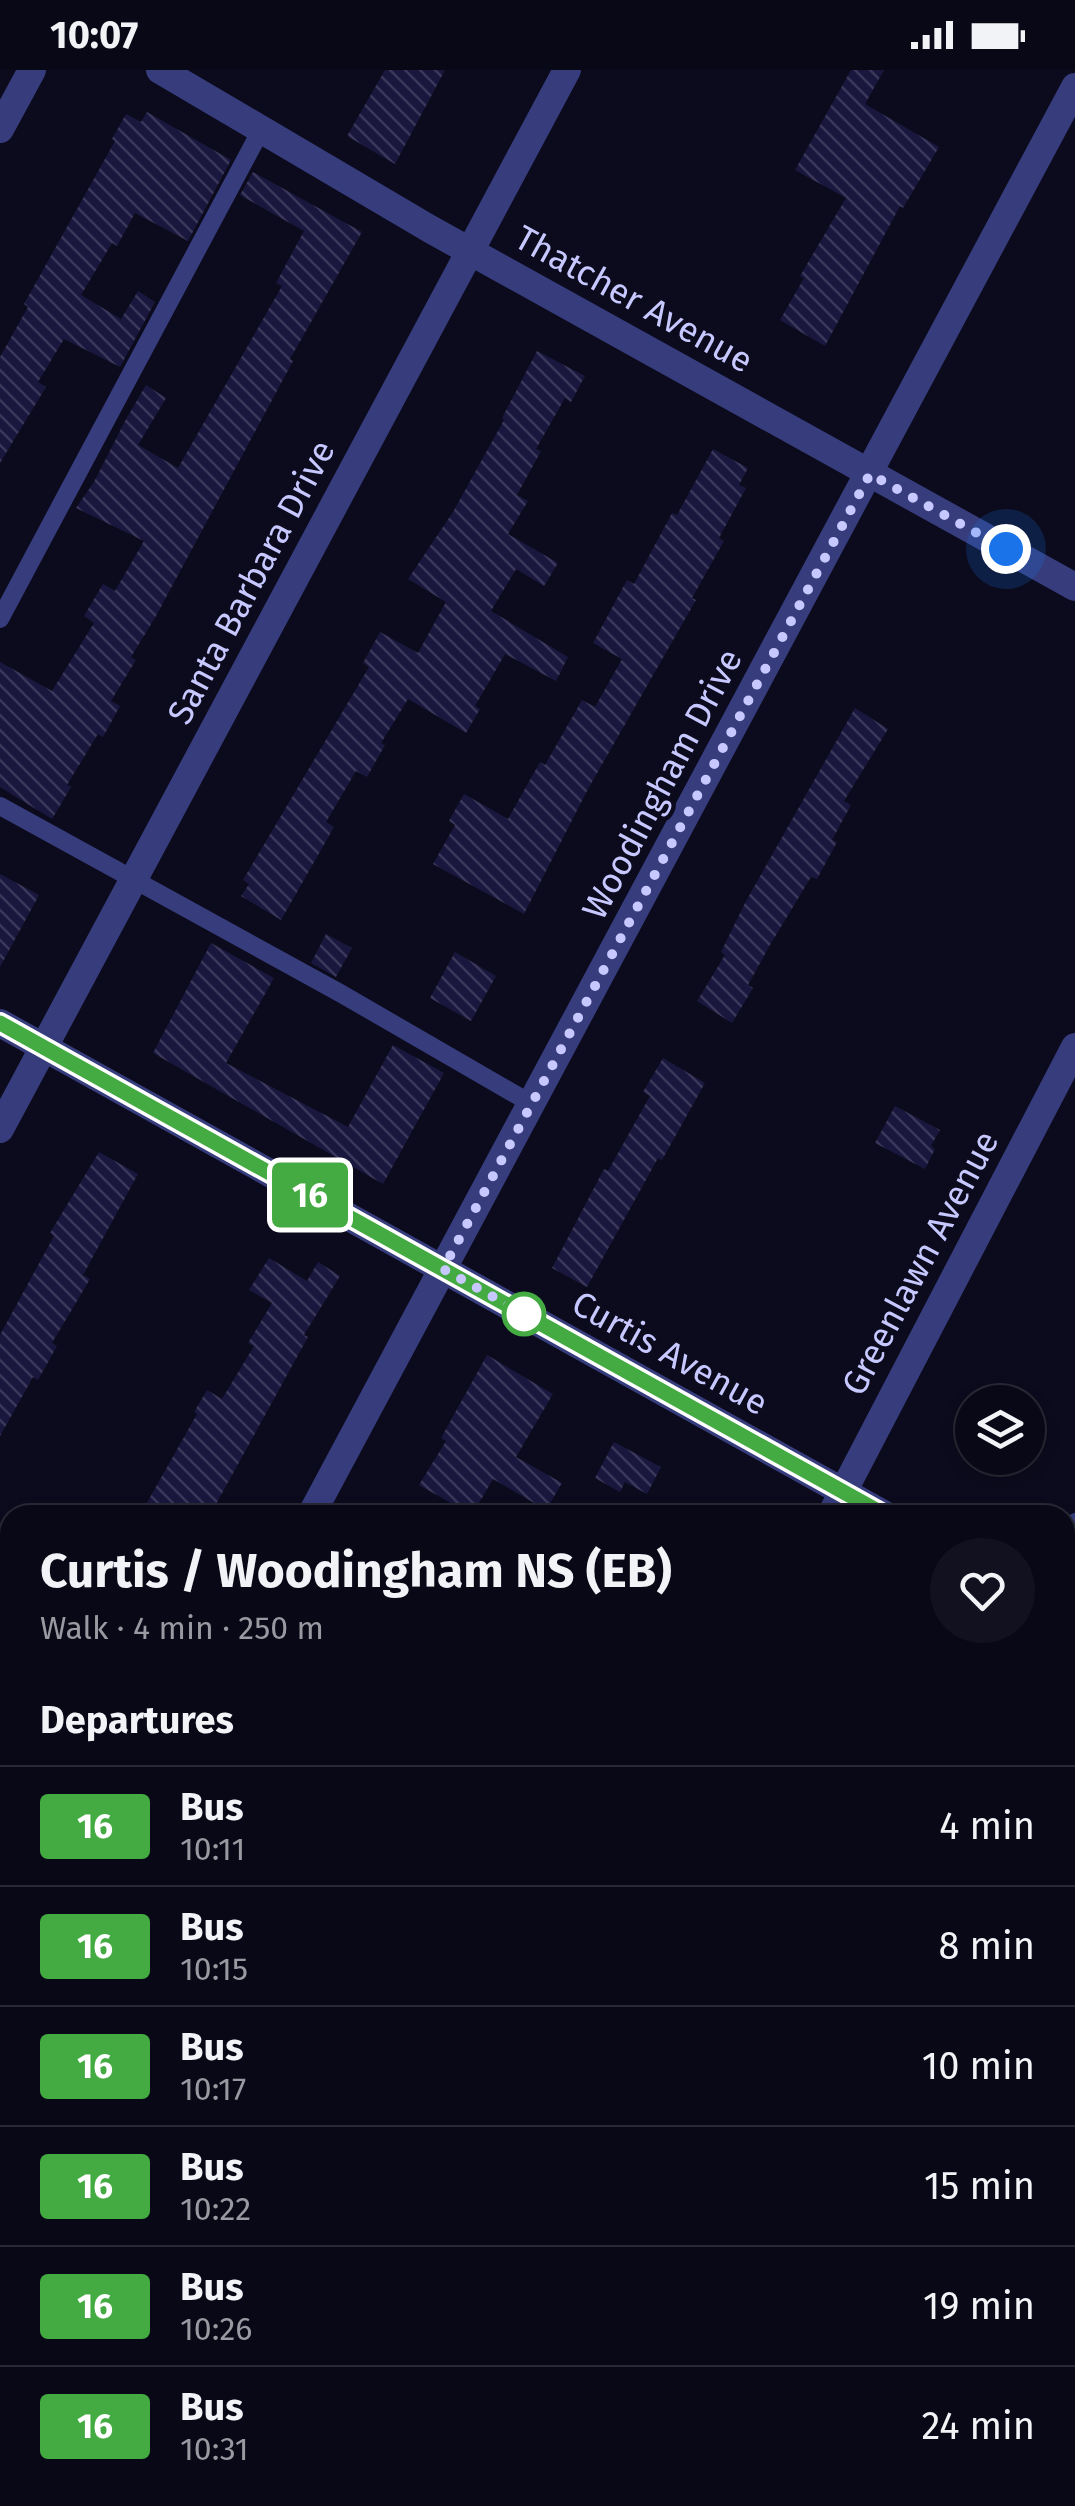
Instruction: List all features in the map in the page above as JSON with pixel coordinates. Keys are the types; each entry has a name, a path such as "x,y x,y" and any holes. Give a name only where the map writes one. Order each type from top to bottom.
{"street":[{"path":"0,129 32,70"},
{"name":"Thatcher Avenue","path":"160,70 471,251 1075,587"},
{"name":"Santa Barbara Drive","path":"0,1129 567,70"},
{"name":"Woodingham Drive","path":"317,1505 1075,87"},
{"name":"Curtis Avenue","path":"0,1022 443,1269 837,1503"},
{"name":"Greenlawn Avenue","path":"837,1503 1075,1046"}],"lane":[{"path":"0,619 262,130"},
{"path":"0,806 340,993 532,1104"}],"building":[{"path":"385,70 445,70 395,164 347,136"},
{"path":"851,70 884,70 865,104 939,147 903,208 900,206 825,346 780,320 804,278 800,276 846,198 795,170"},
{"path":"147,112 231,160 188,241 135,213 117,246 112,243 81,295 121,319 138,291 155,302 120,367 64,339 38,382 46,387 0,463 0,357 28,307 24,304 115,141 112,139 126,114 141,122"},
{"path":"253,172 362,232 131,657 136,660 111,701 120,706 103,737 98,734 67,785 71,787 52,819 0,787 0,662 52,691 94,623 84,616 103,584 115,591 144,541 76,508 125,421 146,385 166,398 138,445 178,468 282,286 276,283 304,231 240,195"},
{"path":"537,351 585,376 571,402 565,398 536,449 541,451 517,495 528,501 508,534 558,563 544,586 516,569 491,611 568,657 556,681 505,654 475,706 480,709 466,733 408,699 381,743 385,745 367,777 356,771 326,822 334,827 281,920 241,896 249,884 243,880 369,667 363,663 380,632 418,653 446,602 408,579 453,512"},
{"path":"713,449 748,468 739,485 746,488 719,538 724,541 692,598 696,600 588,789 524,914 433,864 455,825 449,821 464,794 508,819 582,700 595,707 622,659 593,643 627,580 634,584 672,513 677,515"},
{"path":"855,708 888,729 844,801 851,805 832,840 837,842 817,879 811,877 770,945 748,985 753,988 732,1023 697,1001 725,955 721,952 745,903"},
{"path":"0,874 39,895 0,967"},
{"path":"326,934 352,948 336,977 311,963"},
{"path":"211,943 274,978 226,1063 348,1127 393,1045 444,1073 383,1184 153,1053"},
{"path":"455,952 496,976 471,1021 430,998"},
{"path":"663,1058 705,1083 662,1160 658,1158 587,1287 552,1268 604,1169 608,1171 650,1096 643,1092"},
{"path":"895,1106 940,1130 925,1169 875,1143"},
{"path":"99,1152 138,1174 83,1275 90,1279 52,1343 57,1346 38,1380 33,1377 0,1436 0,1335 54,1236 50,1233"},
{"path":"269,1258 307,1281 318,1262 340,1276 304,1335 308,1337 216,1505 146,1505 207,1390 222,1399 254,1346 248,1343 272,1303 249,1290"},
{"path":"487,1355 553,1394 516,1457 562,1483 549,1505 537,1505 493,1479 478,1505 454,1505 419,1485 446,1441 441,1438"},
{"path":"614,1442 661,1467 647,1494 625,1482 620,1492 595,1478"}],"bus line":[{"name":"16","path":"0,1023 867,1505"}],"route":[{"path":"524,1314 443,1269 870,474 1006,549"}]}
